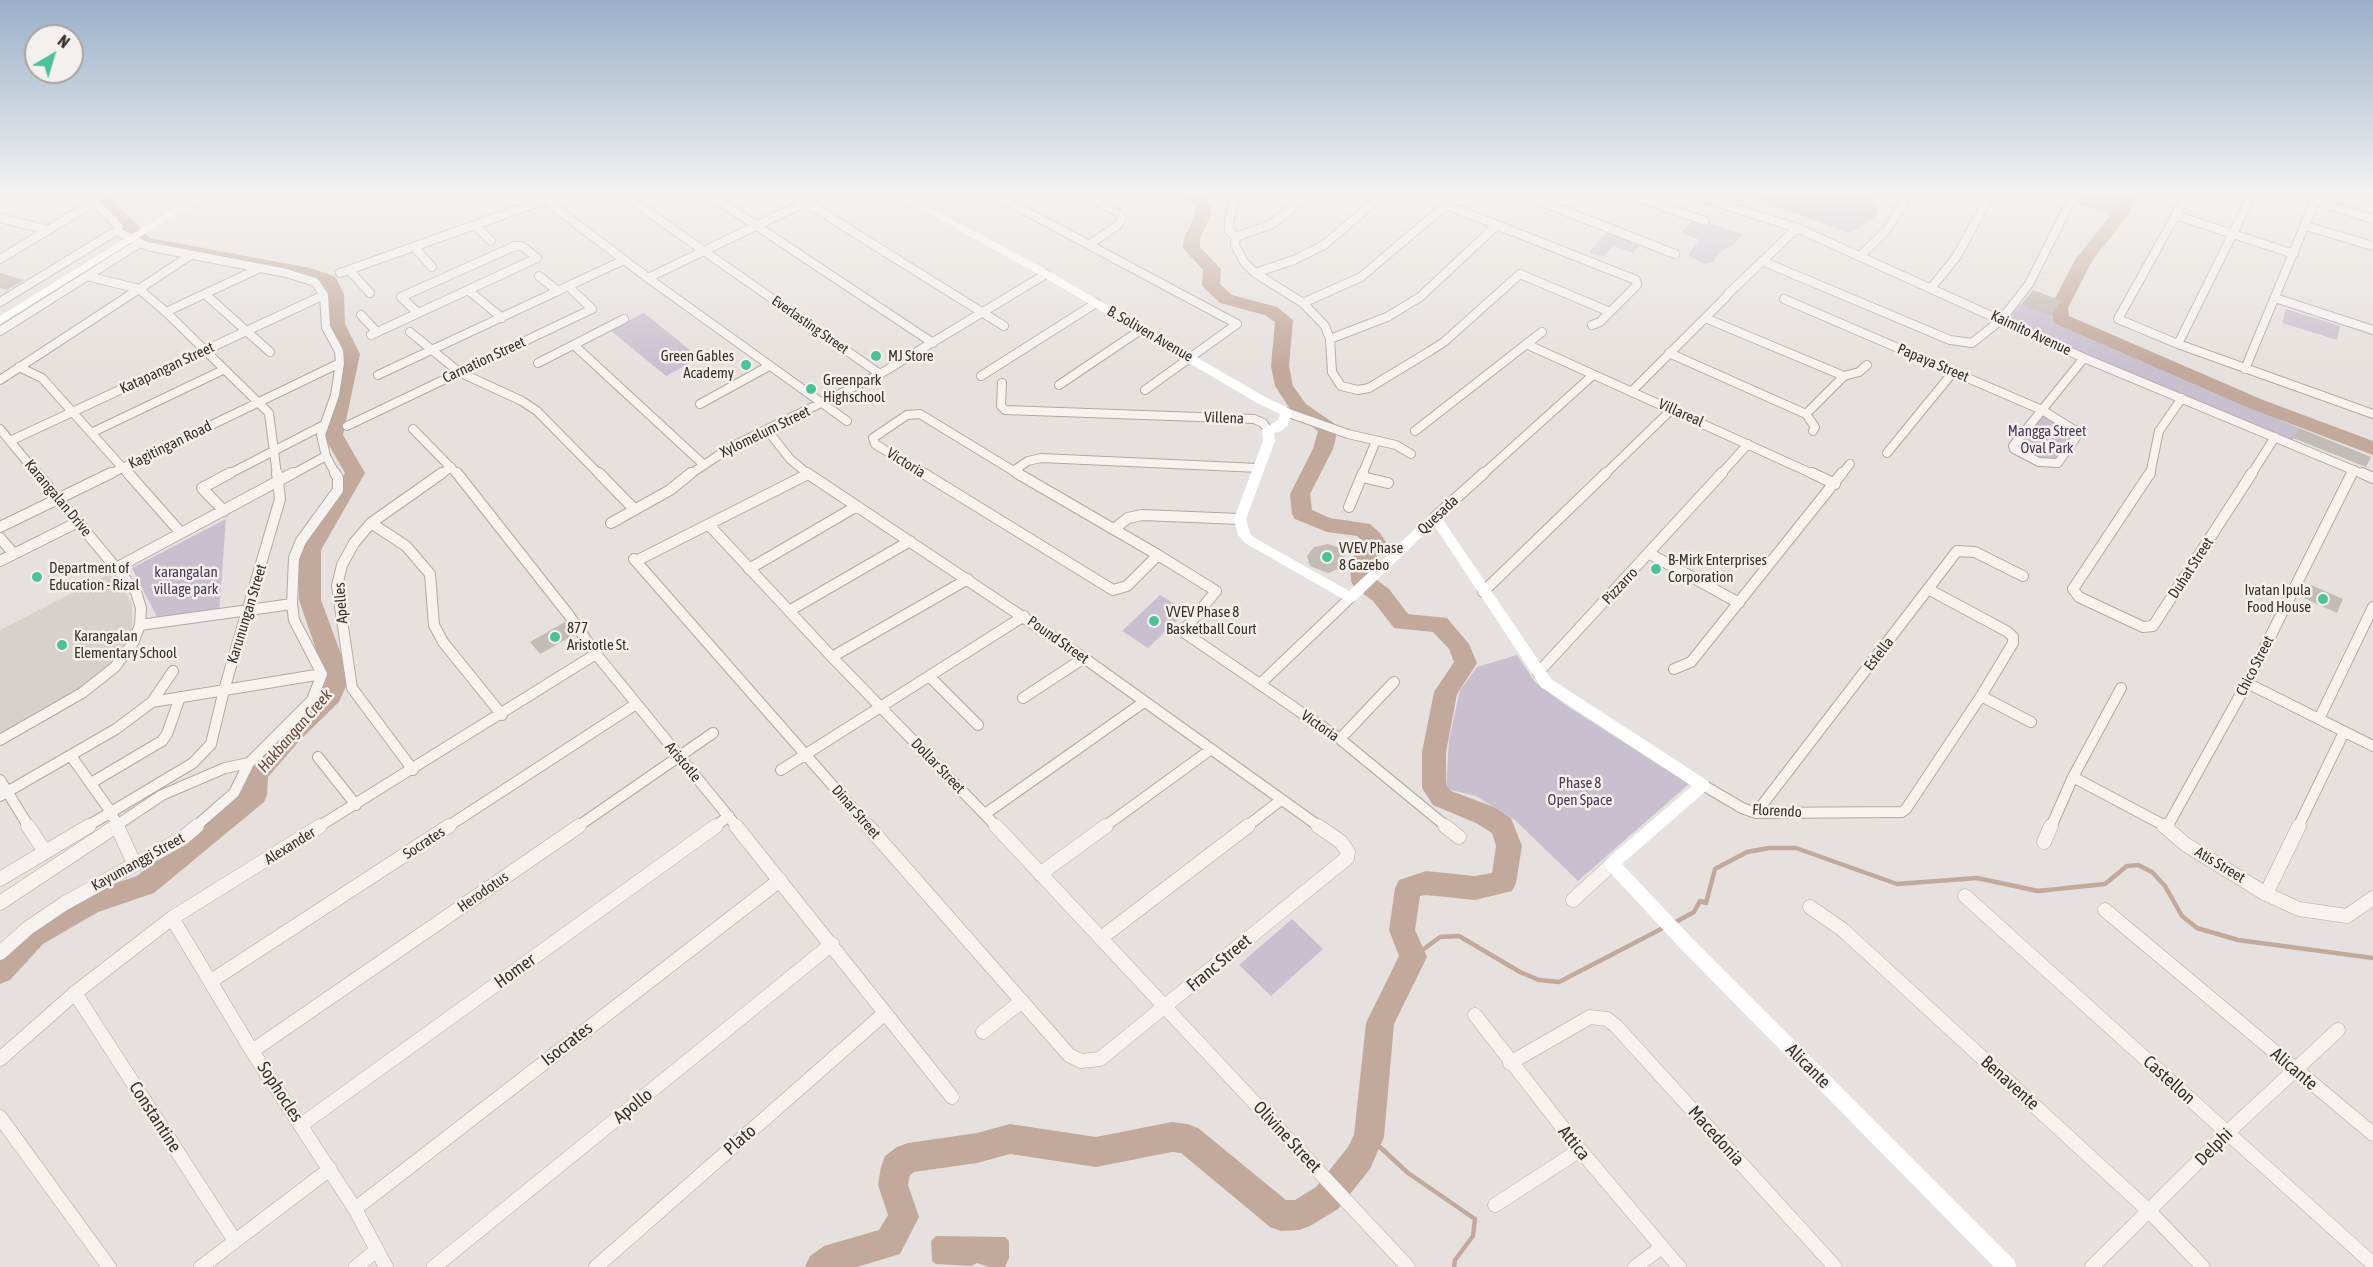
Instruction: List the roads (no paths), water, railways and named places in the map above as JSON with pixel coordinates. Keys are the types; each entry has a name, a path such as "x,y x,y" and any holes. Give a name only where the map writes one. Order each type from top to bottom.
{"street":[{"path":"0,302 96,252"},
{"path":"1,317 102,252"},
{"path":"0,331 87,276 111,252"},
{"path":"152,702 322,674 294,620 292,604 294,558 301,541 338,490 338,478 326,456 321,435 334,395 340,363 339,351 326,327 324,295 315,282 286,273 181,252"},
{"path":"370,293 344,271 399,252"},
{"path":"419,252 432,267"},
{"path":"418,313 401,297 501,252"},
{"path":"361,315 374,333 536,260 528,252"},
{"path":"614,252 847,421"},
{"path":"648,278 702,252"},
{"name":"Everlasting Street","path":"706,252 880,374"},
{"path":"796,252 933,343"},
{"path":"887,252 1004,326"},
{"name":"B. Soliven Avenue","path":"1006,252 1261,400 1314,424 1396,445 1411,453"},
{"path":"1105,252 1237,324 1145,390"},
{"path":"1239,252 1244,262 1255,273 1303,303 1325,326 1330,339 1332,372 1337,382 1341,386 1358,390 1369,388 1444,342 1521,274 1610,312"},
{"path":"1255,273 1310,252"},
{"path":"1303,303 1361,277 1390,252"},
{"path":"1330,339 1387,317 1420,297 1468,252"},
{"path":"1566,252 1636,280 1637,285 1600,322 1592,325"},
{"path":"1670,252 1675,254"},
{"path":"1632,391 1771,252"},
{"name":"Kaimito Avenue","path":"1854,252 2084,358 2373,478"},
{"path":"1861,255 1864,252"},
{"path":"1932,287 1959,252"},
{"path":"1762,261 1961,344 1972,343 2001,320 2029,284 2045,252"},
{"path":"2154,252 2117,318 2178,345 2373,414"},
{"path":"2178,345 2224,252"},
{"path":"2245,369 2294,254 2288,252"},
{"path":"0,380 191,255"},
{"path":"378,375 624,260"},
{"path":"166,312 260,268"},
{"name":"Xylomelum Street","path":"611,523 670,490 703,464 731,447 768,431 880,374 1046,274"},
{"path":"87,276 139,289"},
{"path":"539,276 558,291"},
{"name":"Carnation Street","path":"346,426 592,309 568,286"},
{"name":"Karunungan Street","path":"0,879 202,755 211,744 224,690 280,500 269,413 166,312 139,289"},
{"path":"468,290 502,318"},
{"path":"205,294 270,352"},
{"name":"Katapangan Street","path":"4,437 73,412 324,295"},
{"path":"2275,298 2373,330"},
{"name":"Papaya Street","path":"1784,299 2042,410 2079,433 2058,463 2039,462 2014,449 2013,446 2042,410"},
{"path":"981,376 1096,303"},
{"path":"1705,318 1844,376"},
{"path":"537,363 575,346 624,319"},
{"path":"1059,385 1142,329"},
{"path":"410,332 459,372 522,401 537,411 635,510"},
{"path":"1415,431 1542,332"},
{"name":"Villareal","path":"1526,344 1835,484"},
{"path":"575,346 703,464"},
{"path":"1669,353 1806,414 1815,427 1813,431"},
{"path":"2042,410 2084,358"},
{"name":"Kagitingan Road","path":"0,527 340,363"},
{"path":"1806,414 1844,376 1859,372 1867,365"},
{"path":"700,404 769,366"},
{"path":"18,368 42,378 121,469 181,533"},
{"path":"91,433 223,370"},
{"path":"1887,453 1954,372"},
{"name":"Quesada","path":"1260,684 1435,517 1593,375"},
{"name":"Villena","path":"1002,383 1001,406 1005,410 1254,419 1263,423 1268,430"},
{"name":"Duhat Street","path":"2182,398 2159,431 2149,478 2073,589 2074,593 2143,627 2153,626 2275,437"},
{"path":"1483,592 1672,409"},
{"path":"1286,412 1284,422 1277,428 1268,430 1269,441 1240,519 1244,535 1249,540 1354,594"},
{"name":"Victoria","path":"1158,555 1126,586 1113,590 873,440 875,435 907,415 920,414 1013,471 1158,555 1216,591 1185,629 1185,633 1340,739 1459,837"},
{"path":"224,511 202,488 324,425"},
{"name":"Aristotle","path":"413,429 450,467 501,528 596,654 832,944 952,1097"},
{"name":"Pound Street","path":"768,431 790,459 808,474 1024,616 1341,842 1348,852"},
{"name":"Karangalan Drive","path":"4,437 61,499 136,592 141,608 140,625"},
{"path":"1349,507 1376,441"},
{"name":"Pizzarro","path":"1538,673 1650,554 1748,444"},
{"path":"116,568 326,456"},
{"path":"1013,471 1028,461 1041,458 1259,468"},
{"path":"1674,669 1691,662 1850,464"},
{"name":"Apelles","path":"413,770 352,688 337,586 342,565 354,543 371,523 450,467"},
{"name":"Chico Street","path":"2167,827 2247,683 2354,470"},
{"path":"709,525 808,474"},
{"path":"1362,477 1388,483"},
{"path":"748,569 857,506"},
{"path":"1114,529 1128,518 1142,515 1240,519"},
{"name":"Florendo","path":"1435,517 1538,673 1558,692 1703,785 1742,808 1756,813 1902,812 1906,809 2013,644 2013,637 2008,632 1928,589"},
{"path":"0,561 78,522"},
{"path":"371,523 406,546 430,574 434,625 443,642 502,715"},
{"name":"Dinar Street","path":"709,525 635,560 1069,1055 1081,1061"},
{"name":"Dollar Street","path":"709,525 748,569 985,814 1166,1007"},
{"path":"0,538 14,554"},
{"path":"789,611 910,541"},
{"name":"Estella","path":"1756,813 1957,551 1975,552 2023,576"},
{"path":"1650,554 1739,603"},
{"path":"832,657 968,579"},
{"path":"0,741 82,693 116,667 133,643 140,625 292,604"},
{"path":"2319,719 2369,625 2373,607"},
{"path":"781,770 1024,616"},
{"name":"Alexander","path":"0,1059 75,993 172,918 502,715 596,654"},
{"path":"1023,698 1084,658"},
{"path":"3,794 116,729 152,702 172,671"},
{"name":"Kayumanggi Street","path":"0,953 28,928 134,863 183,838 234,793 249,763 312,700 322,674"},
{"path":"929,676 978,725"},
{"path":"1340,739 1394,681"},
{"path":"2247,683 2373,746"},
{"path":"2044,842 2073,777 2121,688"},
{"path":"1981,696 2031,722"},
{"path":"91,783 162,741 167,734 180,697"},
{"path":"985,814 1144,702"},
{"name":"Socrates","path":"211,981 636,704"},
{"path":"2266,894 2344,732"},
{"name":"Herodotus","path":"252,1051 713,733"},
{"path":"1040,874 1210,750"},
{"path":"71,756 111,812 134,863"},
{"path":"318,757 356,805"},
{"path":"0,903 162,795 225,768 249,763"},
{"name":"Atis Street","path":"2073,777 2167,827 2185,844 2266,894 2299,909 2347,916 2373,898"},
{"path":"0,780 3,794 45,852"},
{"path":"1574,900 1703,785"},
{"path":"1101,938 1281,800"},
{"name":"Homer","path":"301,1125 729,816"},
{"name":"Franc Street","path":"1081,1061 1100,1059 1347,858 1348,852"},
{"name":"Alicante","path":"1612,864 1685,942 2007,1267"},
{"name":"Isocrates","path":"355,1209 780,880"},
{"name":"Castellon","path":"1965,896 2373,1264"},
{"name":"Benavente","path":"1810,908 1843,930 2149,1211 2203,1267"},
{"name":"Alicante","path":"2105,910 2373,1134"},
{"name":"Sophocles","path":"172,918 252,1051 355,1209 386,1267"},
{"name":"Apollo","path":"434,1267 832,944"},
{"name":"Constantine","path":"75,993 235,1241"},
{"path":"983,1032 1022,1001"},
{"name":"Olivine Street","path":"1166,1007 1408,1267"},
{"name":"Plato","path":"596,1267 885,1013"},
{"name":"Attica","path":"1475,1015 1510,1063 1580,1150 1679,1267"},
{"name":"Macedonia","path":"1510,1063 1590,1017 1607,1019 1616,1026 1834,1267"},
{"name":"Delphi","path":"2092,1267 2228,1132 2338,1030"},
{"path":"0,1117 109,1267"},
{"path":"1495,1205 1580,1150"},
{"path":"201,1267 330,1170"},
{"path":"1635,1267 1662,1247"},
{"path":"356,1267 377,1250"}],"waterway":[{"name":"Hakbangan Creek","path":"0,971 34,935 90,903 145,885 255,795 256,774 293,732 331,695 336,682 336,673 310,600 310,550 355,473 333,435 351,354 336,324 335,294 328,280 310,273 199,252"},
{"path":"821,1267 835,1257 889,1243 904,1217 893,1185 896,1167 908,1158 977,1148 1010,1139 1096,1152 1172,1137 1187,1139 1281,1216 1299,1215 1327,1198 1359,1158 1369,1137 1380,1023 1413,957 1402,930 1408,888 1426,883 1475,888 1503,883 1509,846 1502,826 1485,815 1442,798 1434,788 1434,752 1446,692 1466,663 1458,644 1439,624 1402,622 1381,595 1362,581 1361,561 1376,544 1363,529 1327,525 1302,514 1300,494 1323,449 1328,429 1299,408 1284,386 1280,366 1284,320 1271,311 1226,299 1211,285 1212,269 1195,252"},
{"path":"2090,252 2059,308 2060,319 2256,404 2373,448"},
{"path":"1674,923 1694,912 1700,901 1706,903 1715,869 1747,852 1769,848 1796,848 1897,884 1977,878 2038,891 2105,884 2127,866 2138,865 2152,872 2165,886 2182,916 2197,928 2238,940 2373,958"},
{"path":"1413,957 1440,937 1459,936 1520,972 1539,980 1559,982 1665,927"},
{"path":"1369,1137 1408,1173 1475,1219 1473,1236 1455,1260 1454,1267"}],"place":[{"name":"MJ Store","path":"876,356"},
{"name":"Green Gables Academy","path":"746,365"},
{"name":"Greenpark Highschool","path":"811,389"},
{"name":"VVEV Phase 8 Gazebo","path":"1327,557"},
{"name":"B-Mirk Enterprises Corporation","path":"1656,569"},
{"name":"Department of Education - Rizal","path":"37,577"},
{"name":"Ivatan Ipula Food House","path":"2323,599"},
{"name":"VVEV Phase 8 Basketball Court","path":"1154,621"},
{"name":"877 Aristotle St.","path":"555,637"},
{"name":"Karangalan Elementary School","path":"62,645"}],"park label":[{"name":"Mangga Street Oval Park","path":"2047,440"},
{"name":"karangalan village park","path":"186,580"},
{"name":"Phase 8 Open Space","path":"1580,792"}]}
